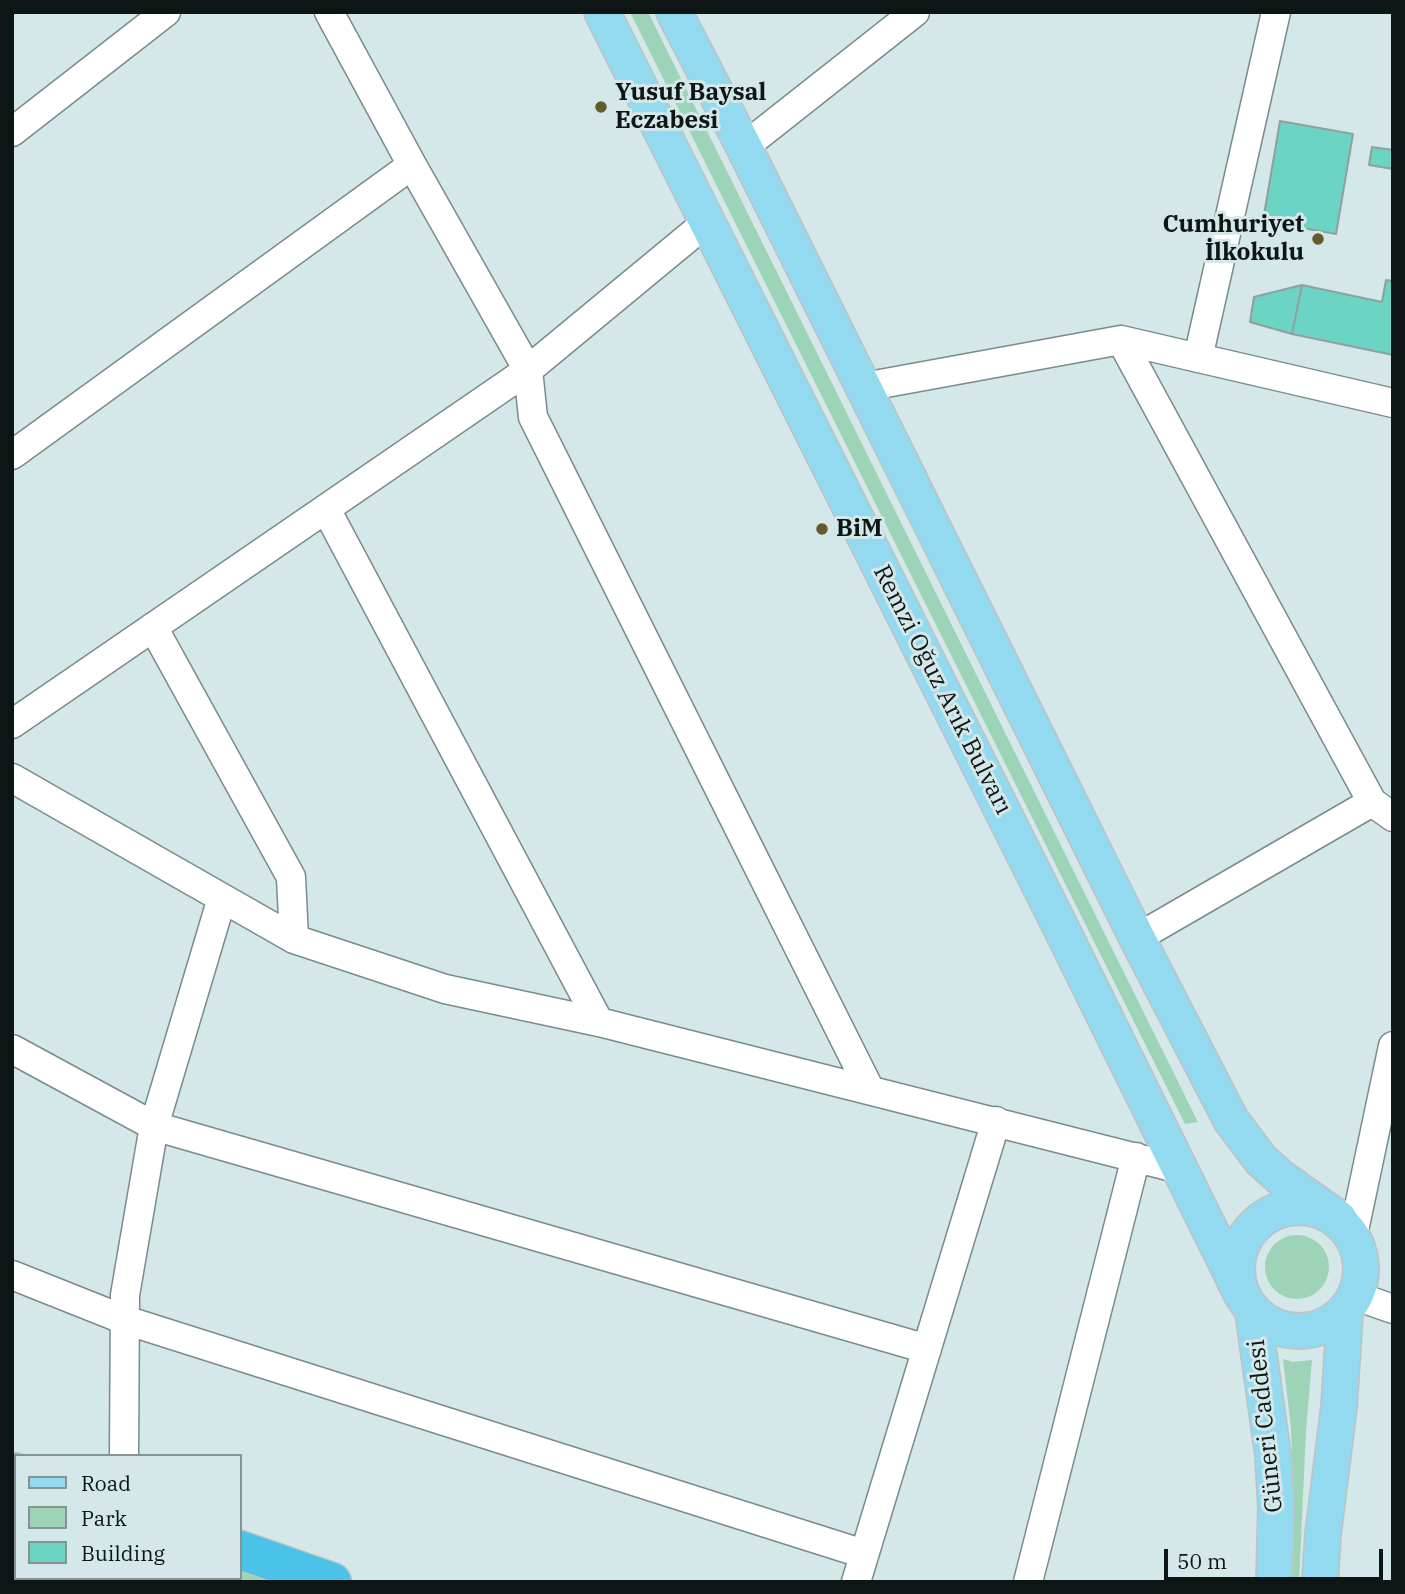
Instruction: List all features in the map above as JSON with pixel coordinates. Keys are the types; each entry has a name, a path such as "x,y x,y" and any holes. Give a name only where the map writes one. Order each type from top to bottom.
{"highway":[{"path":"242,1551 332,1582"}],"main road":[{"name":"Remzi Oğuz Arık Bulvarı","path":"602,12 1248,1303"},
{"path":"674,12 744,147 1137,938 1231,1120 1261,1160 1346,1227"},
{"name":"Güneri Caddesi","path":"1274,1582 1276,1507 1273,1455 1248,1303 1237,1275 1238,1255 1246,1236 1260,1220 1278,1209 1299,1205 1320,1209 1346,1227 1361,1254 1362,1275 1350,1304 1323,1534 1320,1582"},
{"name":"Güneri Caddesi","path":"1248,1303 1269,1324 1289,1331 1309,1331 1328,1325 1350,1304"}],"street":[{"path":"12,132 166,12"},
{"path":"329,12 528,370 533,416 870,1090"},
{"path":"744,147 915,12"},
{"path":"1198,358 1276,12"},
{"path":"12,455 412,165"},
{"path":"12,724 528,370 707,222"},
{"path":"1121,340 1383,809 1137,938"},
{"path":"864,387 1121,340 1393,403"},
{"path":"326,509 599,1022"},
{"path":"153,628 291,877 294,939"},
{"path":"12,778 294,939 445,989 599,1022 1180,1169"},
{"path":"124,1454 125,1295 154,1126 222,898"},
{"name":"Güneri Caddesi","path":"1346,1227 1393,1046"},
{"path":"12,1049 154,1126 927,1349"},
{"path":"856,1582 996,1121"},
{"path":"1028,1582 1136,1157"},
{"path":"12,1275 125,1320 864,1554"},
{"path":"1350,1304 1393,1309"}],"green space":[{"path":"630,12 648,12 1198,1122 1185,1124"},
{"path":"1297,1235 1315,1241 1323,1249 1329,1267 1323,1285 1315,1293 1297,1299 1279,1293 1271,1285 1265,1267 1271,1249 1279,1241"},
{"path":"1283,1359 1293,1362 1312,1360 1299,1582 1289,1582 1293,1483 1291,1428"},
{"path":"242,1572 270,1582 202,1580 242,1580"}],"building":[{"path":"1280,121 1353,134 1336,234 1263,221"},
{"path":"1372,147 1393,150 1393,169 1369,165"},
{"path":"1386,280 1393,281 1393,355 1292,334 1302,285 1382,302"},
{"path":"1302,285 1292,334 1250,322 1254,297"}],"place":[{"name":"Yusuf Baysal Eczabesi","path":"601,107"},
{"name":"Cumhuriyet İlkokulu","path":"1318,239"},
{"name":"BiM","path":"822,529"}]}
